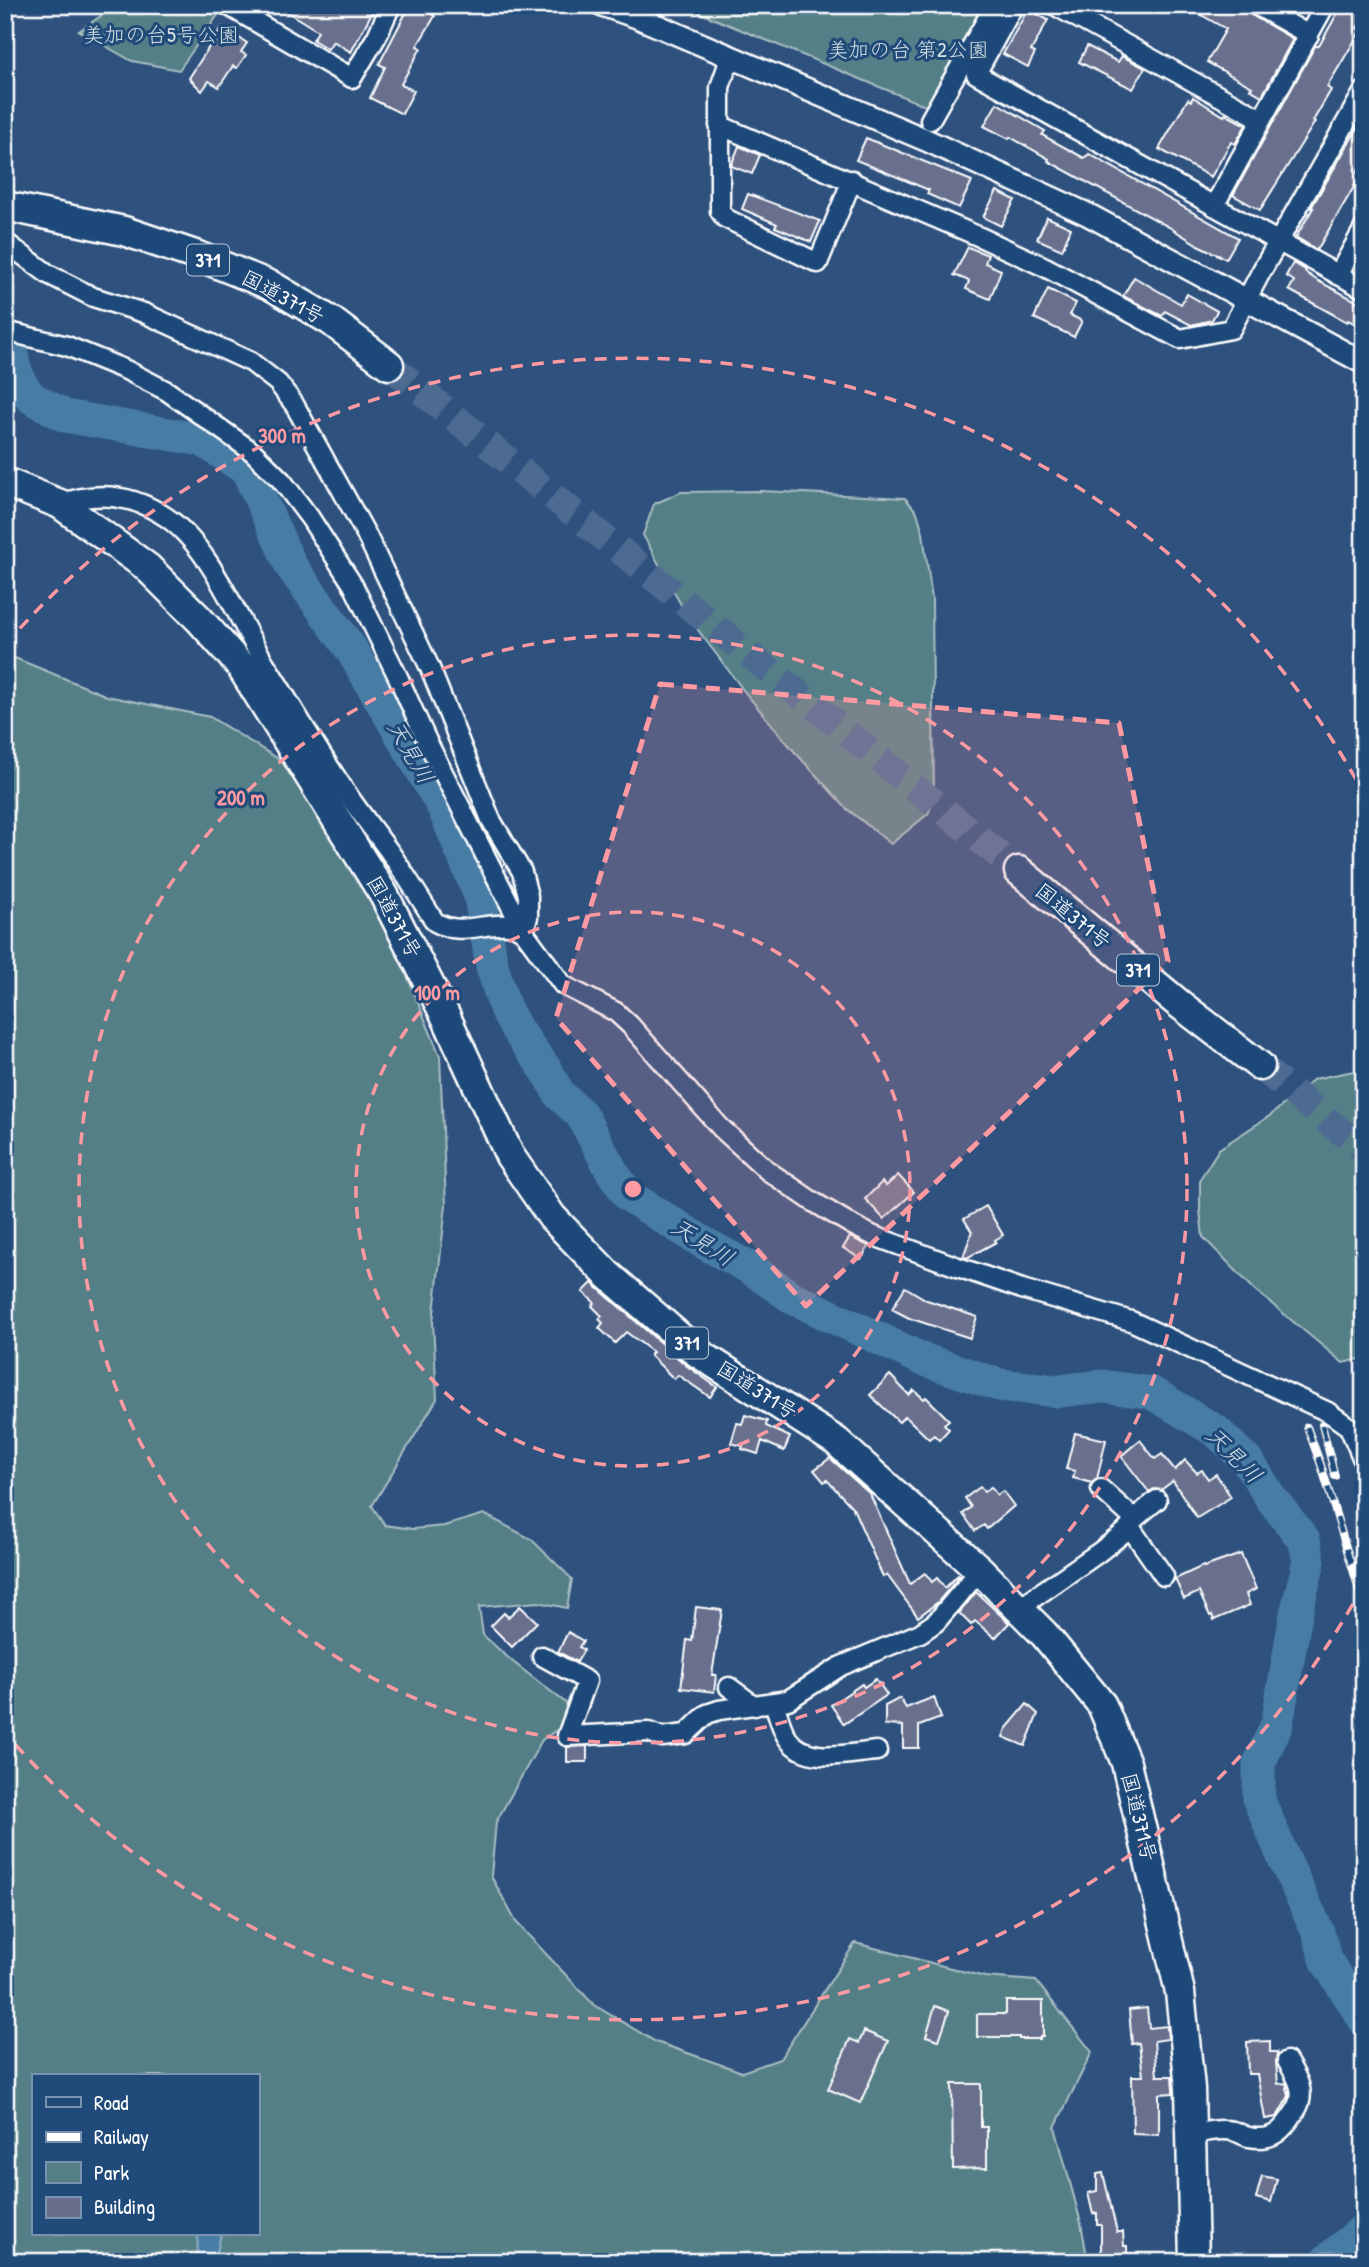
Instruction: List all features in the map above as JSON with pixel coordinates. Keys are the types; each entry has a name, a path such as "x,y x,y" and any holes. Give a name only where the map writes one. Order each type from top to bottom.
{"highway":[{"name":"国道371号","path":"5,206 124,231 198,256 259,281 331,321 389,365"},
{"name":"国道371号","path":"5,482 60,504 146,567 199,619 240,666 384,895 446,1017 509,1156 552,1217 607,1274 698,1353 836,1441 980,1570 1044,1634 1102,1705 1126,1763 1180,1992 1190,2088 1194,2262"},
{"name":"国道371号","path":"1018,871 1178,1003 1260,1066"}],"street":[{"path":"227,5 352,78 377,37 391,5"},
{"path":"602,5 637,17 926,140 1075,208 1364,363"},
{"path":"930,120 995,5"},
{"path":"1014,5 976,74 1364,289"},
{"path":"1054,5 1261,119"},
{"path":"1256,5 1309,35"},
{"path":"1214,206 1325,5"},
{"path":"731,57 720,87 720,211 724,218 818,263 852,180"},
{"path":"719,125 852,180 1045,267 1180,339 1231,329 1364,91"},
{"path":"1338,275 1364,228"},
{"path":"5,242 48,274 93,297 144,313 251,362 278,383 294,404 366,534 430,668 491,820 522,872 528,895 528,917 517,928 458,930 435,922 348,795 255,647 208,563 189,537 166,517 119,497 80,497 60,504"},
{"path":"9,331 86,353 167,391 253,452 282,481 310,518 353,585 517,928 563,985 616,1012 721,1128 768,1171 812,1201 874,1236 1011,1285 1131,1321 1328,1412 1349,1427 1364,1462"},
{"path":"1101,1489 1132,1523 1164,1576"},
{"path":"1018,1608 1098,1553 1157,1500"},
{"path":"542,1656 587,1681 566,1737 649,1732 662,1737 686,1734 707,1714 788,1700 841,1666 920,1633 948,1610 980,1570"},
{"path":"729,1687 755,1706"},
{"path":"774,1703 788,1740 807,1754 877,1751"},
{"path":"1191,2135 1207,2131 1233,2131 1249,2137 1275,2136 1301,2102 1300,2081 1287,2061"}],"highlighted area":[{"path":"660,684 1119,723 1168,961 806,1306 556,1018"}],"green space":[{"name":"美加の台5号公園","path":"117,5 208,5 220,12 179,70 132,61 79,31"},
{"name":"美加の台 第2公園","path":"681,5 985,5 928,107"},
{"path":"761,491 905,498 917,512 923,533 932,599 934,800 928,814 891,844 846,808 747,695 686,614 643,535 654,504 681,492"},
{"path":"5,654 107,696 210,717 285,763 349,855 397,951 440,1056 446,1205 433,1322 437,1399 372,1506 385,1525 413,1529 444,1526 484,1514 531,1539 572,1579 567,1608 538,1602 479,1607 483,1635 580,1714 542,1740 496,1822 491,1876 516,1922 594,2005 656,2042 742,2072 780,2059 855,1943 985,1977 1036,1981 1092,2052 1055,2127 1081,2223 1088,2262 5,2262"},
{"path":"1364,1069 1364,1358 1343,1363 1255,1290 1203,1237 1200,1179 1219,1149 1271,1115 1314,1079"}],"water":[{"path":"198,2236 221,2236 215,2262 197,2262"}],"building":[{"path":"276,5 376,5 351,52 333,41 328,49 313,40 318,31"},
{"path":"410,5 435,5 431,13 435,16 417,46 421,48 401,84 414,91 402,114 370,98 385,67 379,64"},
{"path":"1184,5 1234,5 1293,39 1262,96 1250,89 1252,87 1207,62 1226,29"},
{"path":"1342,5 1364,5 1364,17 1357,28 1361,30 1327,87 1331,90 1313,121 1315,122 1260,210 1233,195 1315,46 1319,46"},
{"path":"1028,9 1048,20 1031,51 1035,53 1028,67 1003,54"},
{"path":"222,27 247,43 241,52 246,55 237,68 233,66 219,87 209,81 202,91 189,78"},
{"path":"1087,46 1118,62 1122,56 1145,68 1133,89 1079,62"},
{"path":"1193,97 1224,116 1225,114 1246,125 1235,144 1231,142 1211,177 1159,149 1188,99 1191,101"},
{"path":"997,103 1045,131 1042,135 1084,158 1089,154 1238,238 1226,259 1048,161 1049,159 1010,137 1009,139 984,126"},
{"path":"1364,117 1364,160 1357,172 1361,175 1317,250 1296,237"},
{"path":"866,138 972,181 959,208 927,194 929,190 856,160"},
{"path":"739,146 760,155 752,174 731,166"},
{"path":"997,191 1015,200 1001,226 983,217"},
{"path":"748,194 820,221 811,242 742,209"},
{"path":"1047,217 1071,228 1062,250 1037,239"},
{"path":"968,247 988,255 985,263 1001,270 990,299 966,289 969,281 954,275"},
{"path":"1293,263 1318,281 1364,305 1364,328 1348,320 1347,322 1289,290 1294,281 1286,276"},
{"path":"1134,277 1181,304 1187,294 1217,311 1212,320 1191,325 1165,311 1162,316 1123,296"},
{"path":"1048,289 1076,303 1070,315 1082,321 1074,337 1034,318"},
{"path":"898,1175 914,1192 884,1219 865,1199 882,1182 886,1186"},
{"path":"986,1206 1003,1235 995,1240 996,1242 967,1258 963,1257 972,1232 964,1219"},
{"path":"850,1237 869,1246 861,1259 843,1248"},
{"path":"592,1283 687,1366 717,1387 710,1397 678,1375 674,1379 650,1355 653,1352 626,1332 615,1343 599,1328 603,1323 599,1319 602,1316 592,1306 595,1303 583,1292"},
{"path":"905,1287 927,1300 977,1317 970,1338 909,1318 892,1309"},
{"path":"890,1375 909,1395 914,1390 924,1399 926,1397 949,1420 944,1424 949,1429 939,1440 934,1435 929,1439 905,1416 899,1422 870,1395"},
{"path":"745,1415 767,1421 766,1426 790,1437 784,1451 762,1441 758,1454 731,1443 737,1423 742,1424"},
{"path":"1075,1433 1106,1440 1097,1479 1092,1483 1073,1478 1075,1471 1066,1469"},
{"path":"1140,1440 1155,1459 1162,1454 1175,1470 1185,1460 1197,1473 1202,1470 1208,1479 1216,1474 1231,1497 1197,1518 1173,1481 1161,1490 1154,1489 1149,1492 1121,1456"},
{"path":"830,1458 870,1494 910,1584 925,1573 932,1582 937,1578 945,1588 960,1576 938,1602 918,1617 887,1575 883,1577 853,1508 814,1470"},
{"path":"980,1487 984,1492 991,1487 997,1495 1003,1491 1014,1506 987,1529 984,1525 975,1531 963,1514 971,1507 965,1498"},
{"path":"1241,1554 1256,1589 1246,1594 1250,1605 1214,1620 1199,1592 1184,1599 1175,1579 1203,1566"},
{"path":"976,1592 1009,1623 995,1638 975,1621 971,1625 959,1613"},
{"path":"520,1606 537,1622 512,1647 491,1626 504,1613 508,1617"},
{"path":"696,1607 722,1610 712,1675 716,1675 714,1692 681,1688 687,1640 692,1641"},
{"path":"568,1632 583,1641 579,1647 584,1650 577,1662 558,1652"},
{"path":"876,1679 887,1695 844,1724 831,1705 862,1684 864,1687"},
{"path":"934,1697 941,1718 919,1726 919,1748 903,1748 903,1726 885,1725 885,1706 900,1698 906,1708"},
{"path":"1027,1704 1038,1714 1025,1746 1003,1737 1006,1729"},
{"path":"587,1746 587,1762 567,1762 567,1747"},
{"path":"1006,2001 1043,2001 1043,2036 1040,2036 1040,2039 977,2037 977,2014 1006,2014"},
{"path":"935,2006 949,2011 939,2040 926,2036"},
{"path":"1147,2008 1149,2028 1167,2026 1168,2039 1154,2041 1157,2076 1172,2076 1173,2093 1159,2094 1159,2135 1133,2134 1132,2076 1143,2076 1139,2043 1132,2044 1129,2010"},
{"path":"864,2031 888,2041 860,2103 828,2089 850,2039 859,2043"},
{"path":"1270,2041 1270,2052 1277,2052 1278,2084 1286,2083 1289,2096 1277,2117 1265,2119 1257,2074 1248,2074 1247,2042"},
{"path":"952,2084 981,2084 981,2127 987,2127 987,2168 953,2169"},
{"path":"1103,2173 1117,2232 1123,2232 1124,2246 1127,2246 1127,2262 1101,2262 1101,2225 1097,2225 1097,2213 1093,2214 1088,2193 1097,2191 1097,2174"},
{"path":"1262,2176 1277,2179 1271,2202 1256,2198"}],"waterway":[{"name":"天見川","path":"5,341 22,386 32,398 65,416 202,440 247,470 291,566 351,649 443,807 480,896 492,966 505,1008 560,1095 581,1114 613,1173 629,1196 748,1267 793,1298 922,1359 999,1385 1058,1391 1103,1386 1152,1393 1216,1431 1249,1463 1271,1498 1304,1540 1309,1561 1296,1614 1277,1724 1259,1764 1259,1800 1318,1932 1327,1962 1364,2019"},
{"name":"天見川","path":"1325,2262 1364,2229"}],"tunnel":[{"path":"389,365 1019,871"},
{"path":"1260,1066 1364,1150"}],"railway":[{"path":"1322,1425 1335,1476"},
{"path":"1307,1427 1364,1606"}]}
